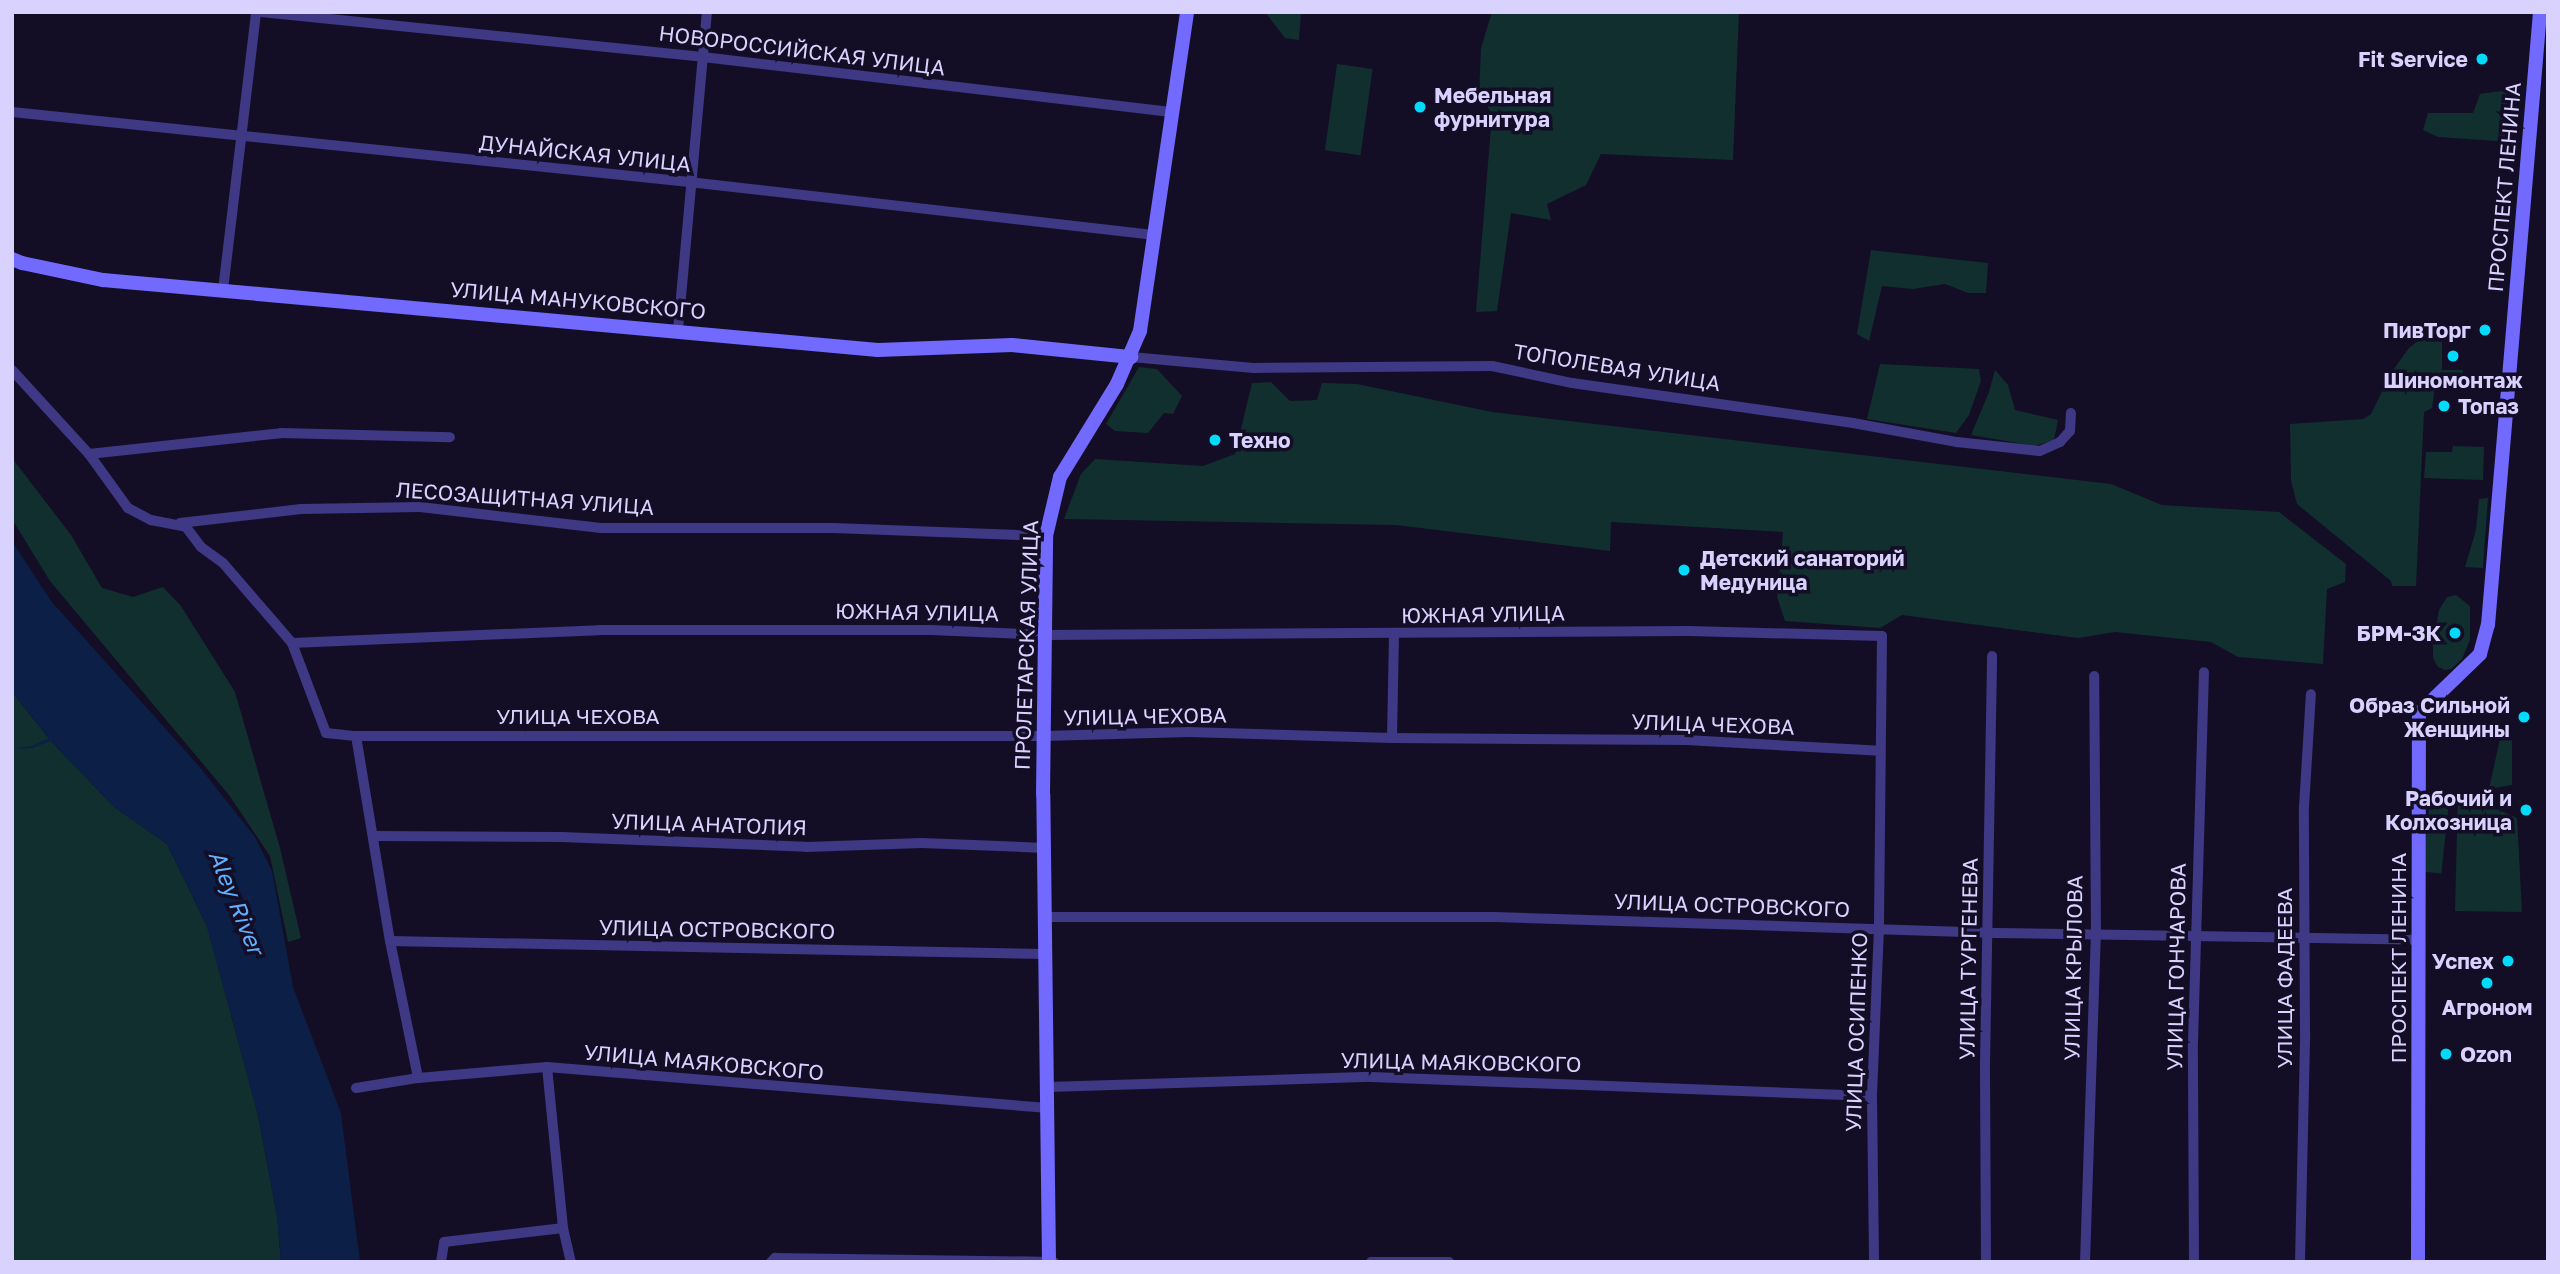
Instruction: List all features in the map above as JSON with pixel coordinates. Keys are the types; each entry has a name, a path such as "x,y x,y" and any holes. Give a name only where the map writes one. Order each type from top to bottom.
{"street":[{"path":"223,290 256,12"},
{"name":"НОВОРОССИЙСКАЯ УЛИЦА","path":"261,12 703,57 1171,112"},
{"path":"678,330 689,182 707,12"},
{"name":"ПРОЛЕТАРСКАЯ УЛИЦА","path":"1050,1262 1044,954 1046,536 1060,477 1131,357 1140,331 1187,12"},
{"name":"ПРОСПЕКТ ЛЕНИНА","path":"2418,1262 2418,713 2480,654 2488,625 2540,12"},
{"name":"ДУНАЙСКАЯ УЛИЦА","path":"12,112 689,182 1153,235"},
{"name":"УЛИЦА МАНУКОВСКОГО","path":"17,261 103,280 878,349 1012,345 1131,357"},
{"name":"ТОПОЛЕВАЯ УЛИЦА","path":"1131,357 1254,368 1492,366 1572,383 1825,419 1957,442 2040,451 2060,442 2070,431 2071,413"},
{"path":"12,370 89,454 128,508 150,520 186,527 201,547 223,563 292,643"},
{"path":"89,454 281,433 450,437"},
{"name":"ЛЕСОЗАЩИТНАЯ УЛИЦА","path":"170,524 301,509 419,507 601,528 834,528 1046,536"},
{"name":"ЮЖНАЯ УЛИЦА","path":"292,643 599,630 931,629 1044,635 1394,635 1689,631 1882,636"},
{"path":"1392,738 1394,635"},
{"name":"УЛИЦА ОСИПЕНКО","path":"1874,1262 1872,1096 1879,928 1882,636"},
{"name":"УЛИЦА ЧЕХОВА","path":"292,643 326,733 356,736 1043,736 1189,732 1392,738 1686,740 1880,751"},
{"name":"УЛИЦА ТУРГЕНЕВА","path":"1986,1262 1987,933 1992,656"},
{"name":"УЛИЦА ГОНЧАРОВА","path":"2194,1262 2196,936 2204,672"},
{"name":"УЛИЦА КРЫЛОВА","path":"2085,1262 2096,935 2094,676"},
{"name":"УЛИЦА ФАДЕЕВА","path":"2300,1262 2305,1034 2304,807 2311,694"},
{"path":"356,736 390,941 418,1078"},
{"name":"УЛИЦА АНАТОЛИЯ","path":"374,836 562,837 806,847 922,843 1044,848"},
{"name":"УЛИЦА ОСТРОВСКОГО","path":"1044,917 1495,918 1987,933 2419,940"},
{"name":"УЛИЦА ОСТРОВСКОГО","path":"390,941 1044,954"},
{"path":"547,1067 563,1228 571,1262"},
{"name":"УЛИЦА МАЯКОВСКОГО","path":"356,1088 418,1078 547,1067 1048,1108"},
{"name":"УЛИЦА МАЯКОВСКОГО","path":"1048,1087 1371,1077 1872,1096"},
{"path":"442,1262 443,1242 563,1228"},
{"path":"771,1262 775,1258 1050,1262"},
{"path":"1371,1262 1449,1262"}],"green space":[{"path":"1265,12 1301,12 1299,40 1285,38"},
{"path":"1492,12 1739,12 1733,160 1601,154 1586,185 1547,204 1551,220 1511,213 1497,311 1476,312 1492,114 1479,94 1481,48"},
{"path":"1337,64 1373,69 1361,155 1325,150"},
{"path":"2508,90 2505,136 2497,141 2438,137 2423,130 2428,113 2473,113 2480,94"},
{"path":"1871,250 1988,263 1986,293 1968,293 1945,284 1913,289 1882,286 1869,341 1857,334"},
{"path":"2419,340 2442,342 2442,370 2463,370 2463,385 2435,387 2432,408 2424,412 2416,586 2392,586 2391,581 2297,504 2291,481 2290,424 2363,419 2371,414 2391,373 2409,348"},
{"path":"1880,364 1979,369 1981,381 1969,415 1956,433 1867,419"},
{"path":"1139,367 1157,369 1182,396 1173,414 1164,413 1148,433 1115,431 1106,424"},
{"path":"1995,370 2008,385 2015,410 2058,420 2054,440 2035,446 1971,435"},
{"path":"1271,382 1290,401 1317,400 1322,383 1357,384 1492,412 2111,484 2162,505 2279,512 2346,564 2345,582 2327,589 2323,664 2238,657 2211,642 2115,632 2078,638 1902,615 1880,628 1785,621 1777,597 1783,532 1611,522 1610,551 1396,525 1064,519 1081,474 1095,459 1203,466 1235,454 1252,383"},
{"path":"2453,446 2484,447 2483,480 2424,478 2426,452 2452,452"},
{"path":"12,458 71,535 102,588 133,597 163,587 181,606 235,692 280,848 301,938 288,942 270,856 229,795 50,581 12,519"},
{"path":"2488,498 2483,568 2465,567 2476,530 2479,499"},
{"path":"2456,595 2470,606 2470,640 2462,659 2451,669 2445,670 2438,667 2433,658 2433,642 2439,610 2447,597"},
{"path":"12,692 51,741 114,807 167,844 207,926 258,1115 277,1216 281,1262 12,1262"},
{"path":"2512,733 2512,785 2489,789 2501,734"},
{"path":"2458,792 2517,818 2522,912 2455,911"},
{"path":"2430,800 2449,802 2441,874 2422,872"}],"water":[{"name":"Aley River","path":"12,541 51,601 198,765 255,837 272,871 293,987 341,1113 360,1262 281,1262 277,1216 258,1115 207,926 167,844 114,807 51,741 32,748 12,749 32,746 49,738 12,692"}],"place":[{"name":"Fit Service","path":"2482,59"},
{"name":"Мебельная фурнитура","path":"1420,107"},
{"name":"ПивТорг","path":"2485,330"},
{"name":"Шиномонтаж","path":"2453,356"},
{"name":"Топаз","path":"2444,406"},
{"name":"Техно","path":"1215,440"},
{"name":"Детский санаторий Медуница","path":"1684,570"},
{"name":"БРМ-ЗК","path":"2455,633"},
{"name":"Образ Сильной Женщины","path":"2524,717"},
{"name":"Рабочий и Колхозница","path":"2526,810"},
{"name":"Успех","path":"2508,961"},
{"name":"Агроном","path":"2487,983"},
{"name":"Ozon","path":"2446,1054"}]}
